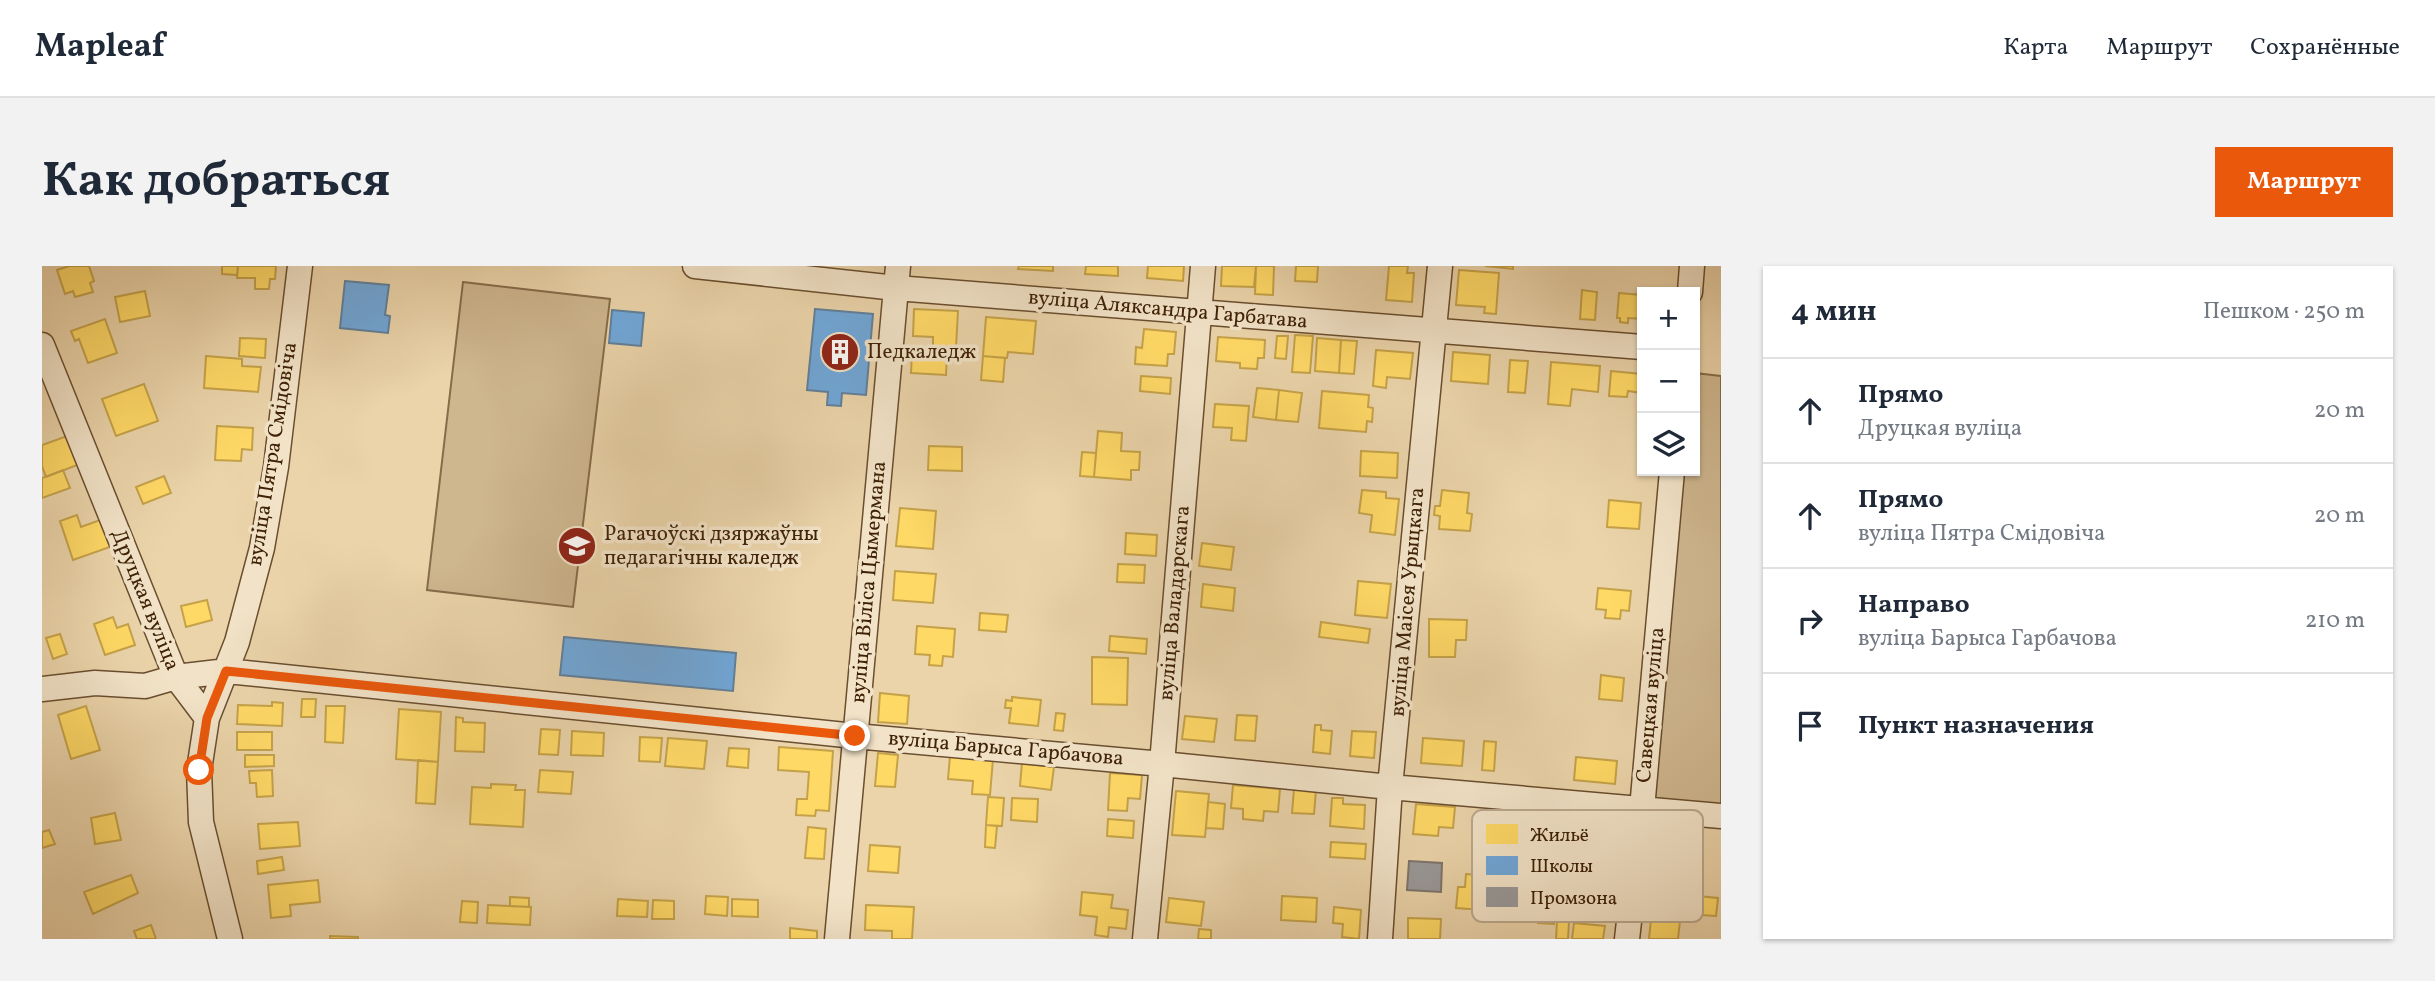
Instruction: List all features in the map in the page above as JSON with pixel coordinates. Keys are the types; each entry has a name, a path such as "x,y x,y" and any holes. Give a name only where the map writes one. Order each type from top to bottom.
{"street":[{"name":"вуліца Пятра Смідовіча","path":"207,718 237,642 262,548 276,467 300,266"},
{"name":"вуліца Аляксандра Гарбатава","path":"695,266 897,277 1199,312 1637,347"},
{"name":"вуліца Валадарскага","path":"1145,939 1203,266"},
{"name":"вуліца Маісея Урыцкага","path":"1380,939 1390,787 1440,266"},
{"path":"1690,287 1692,266"},
{"name":"вуліца Віліса Цымермана","path":"837,939 897,277"},
{"name":"Друцкая вуліца","path":"42,345 176,677 207,718"},
{"name":"Савецкая вуліца","path":"1642,809 1672,476"},
{"name":"вуліца Барыса Гарбачова","path":"42,689 95,683 145,686 176,677 226,671 855,736 1653,810"},
{"path":"207,718 199,770 201,822 230,939"},
{"name":"вуліца Барыса Гарбачова","path":"1703,814 1721,816"}],"shaded area":[{"path":"463,282 610,299 573,607 427,590"},
{"path":"1700,374 1721,376 1721,807 1651,800 1683,476 1700,476"}],"building: Жильё":[{"path":"69,266 89,266 94,281 90,283 93,292 75,297 73,291 65,294 57,270"},
{"path":"222,266 238,266 237,275 222,274"},
{"path":"238,266 276,266 275,279 270,279 269,289 255,289 255,278 237,278"},
{"path":"1019,266 1053,266 1053,271 1018,269"},
{"path":"1086,266 1118,266 1118,276 1085,274"},
{"path":"1148,266 1184,266 1183,281 1147,278"},
{"path":"1222,266 1256,266 1254,287 1221,286"},
{"path":"1256,266 1274,266 1273,295 1255,294"},
{"path":"1296,266 1318,266 1317,282 1295,281"},
{"path":"1389,266 1408,266 1407,273 1414,273 1412,302 1386,300"},
{"path":"1485,266 1513,266 1513,269"},
{"path":"1459,270 1499,273 1496,314 1484,313 1485,307 1456,305"},
{"path":"1582,290 1597,292 1595,320 1580,319"},
{"path":"145,291 150,316 120,322 115,297"},
{"path":"1619,293 1637,295 1637,319 1628,318 1628,323 1620,322 1620,318 1617,318"},
{"path":"914,309 958,311 956,347 933,346 933,337 913,336"},
{"path":"986,317 1036,321 1033,354 1008,352 1007,358 983,356"},
{"path":"105,319 117,353 88,363 79,339 75,341 71,331"},
{"path":"1144,329 1176,332 1174,354 1168,354 1167,366 1135,364 1136,347 1142,348"},
{"path":"1295,335 1313,336 1310,373 1292,372"},
{"path":"1277,336 1288,336 1286,359 1275,358"},
{"path":"1218,337 1265,340 1264,358 1258,358 1257,369 1240,368 1240,363 1216,361"},
{"path":"240,338 266,339 265,358 239,356"},
{"path":"1317,338 1341,340 1339,373 1315,371"},
{"path":"1341,340 1357,341 1354,374 1339,373"},
{"path":"1376,350 1413,353 1410,379 1387,377 1386,388 1373,386"},
{"path":"912,352 947,354 946,375 911,373"},
{"path":"1453,352 1490,355 1488,384 1451,381"},
{"path":"206,356 242,359 242,366 261,367 258,392 204,388"},
{"path":"983,356 1005,358 1003,382 981,380"},
{"path":"1510,360 1528,361 1525,393 1508,392"},
{"path":"1551,362 1600,366 1598,392 1572,389 1570,406 1548,404"},
{"path":"1611,371 1637,374 1637,392 1628,391 1627,397 1609,396"},
{"path":"1141,376 1171,378 1170,394 1140,391"},
{"path":"144,384 158,421 116,436 102,399"},
{"path":"1257,388 1279,390 1276,420 1253,417"},
{"path":"1279,390 1302,393 1298,422 1276,420"},
{"path":"1322,391 1369,395 1368,407 1373,408 1372,422 1367,421 1366,432 1319,428"},
{"path":"1215,404 1249,406 1246,441 1231,440 1232,428 1213,427"},
{"path":"217,426 253,428 252,450 242,449 241,461 215,460"},
{"path":"1098,431 1122,433 1121,451 1140,452 1139,470 1131,470 1131,480 1094,477"},
{"path":"70,435 80,464 46,477 42,466 42,445"},
{"path":"929,446 962,447 962,471 928,470"},
{"path":"1361,451 1398,453 1397,478 1360,476"},
{"path":"1082,452 1096,453 1094,477 1080,476"},
{"path":"63,470 70,488 42,498 42,478"},
{"path":"164,476 171,493 143,504 136,487"},
{"path":"1362,490 1386,492 1386,498 1399,499 1395,535 1370,532 1372,515 1359,513"},
{"path":"1442,490 1469,493 1467,513 1472,514 1470,531 1439,529 1440,516 1434,515 1435,506 1440,506"},
{"path":"1609,500 1641,503 1639,529 1607,527"},
{"path":"900,508 936,511 933,549 896,546"},
{"path":"77,515 81,527 100,520 110,547 73,560 60,521"},
{"path":"1126,533 1157,535 1156,556 1125,554"},
{"path":"1202,543 1234,547 1231,570 1199,566"},
{"path":"1118,564 1145,565 1144,583 1117,582"},
{"path":"895,571 936,574 933,603 893,600"},
{"path":"1358,581 1391,584 1387,618 1355,615"},
{"path":"1203,584 1235,588 1233,611 1201,607"},
{"path":"1598,588 1631,591 1629,611 1621,610 1620,619 1605,618 1606,610 1596,609"},
{"path":"207,600 212,620 186,627 181,606"},
{"path":"980,613 1008,615 1006,632 979,630"},
{"path":"113,617 117,628 128,624 135,645 105,655 94,624"},
{"path":"1429,619 1467,620 1466,640 1456,640 1455,657 1429,657"},
{"path":"1321,622 1370,629 1368,643 1319,637"},
{"path":"917,626 955,629 953,657 943,656 942,666 929,665 930,655 915,654"},
{"path":"60,634 67,654 53,659 46,638"},
{"path":"1110,636 1147,639 1146,654 1109,651"},
{"path":"1092,657 1128,658 1127,705 1092,704"},
{"path":"1601,675 1624,678 1622,701 1599,699"},
{"path":"880,693 909,696 907,724 878,722"},
{"path":"1012,697 1041,700 1038,726 1009,723 1011,708 1005,708 1006,700 1012,701"},
{"path":"302,699 316,699 315,717 301,717"},
{"path":"272,702 283,703 282,726 237,724 238,705 272,706"},
{"path":"86,706 100,750 71,759 58,715"},
{"path":"326,706 345,706 343,743 325,742"},
{"path":"399,709 441,712 438,762 396,759"},
{"path":"1056,713 1065,714 1063,731 1054,730"},
{"path":"1237,715 1257,716 1255,741 1235,740"},
{"path":"1185,716 1217,719 1214,742 1182,739"},
{"path":"456,717 463,718 463,722 485,723 484,752 455,751"},
{"path":"1315,725 1321,725 1321,730 1332,731 1330,754 1313,752"},
{"path":"541,729 560,730 558,755 539,754"},
{"path":"572,731 604,733 603,756 571,755"},
{"path":"1352,731 1376,732 1374,758 1350,756"},
{"path":"237,732 272,732 272,750 237,750"},
{"path":"640,737 662,738 660,762 639,761"},
{"path":"668,738 707,741 704,769 665,766"},
{"path":"1423,738 1464,741 1462,766 1421,763"},
{"path":"1484,741 1496,742 1494,771 1482,770"},
{"path":"779,747 833,751 829,811 816,810 815,816 796,815 797,799 807,799 809,772 778,770"},
{"path":"729,748 749,749 748,768 727,766"},
{"path":"878,753 898,755 895,787 875,786"},
{"path":"245,755 274,755 274,766 245,767"},
{"path":"950,756 993,759 990,795 972,794 973,781 948,779"},
{"path":"1576,757 1617,761 1615,784 1574,780"},
{"path":"418,760 438,762 435,804 416,803"},
{"path":"1022,763 1054,767 1051,790 1020,786"},
{"path":"272,770 273,796 257,797 256,783 250,783 249,771"},
{"path":"540,770 573,772 571,794 538,792"},
{"path":"1110,773 1142,775 1140,799 1128,798 1127,811 1108,810"},
{"path":"491,784 516,785 515,790 525,790 523,827 470,824 472,787 491,788"},
{"path":"1233,785 1280,789 1278,812 1264,811 1263,821 1243,819 1243,809 1231,808"},
{"path":"1294,789 1316,790 1314,814 1292,813"},
{"path":"1176,791 1209,794 1205,837 1172,835"},
{"path":"988,797 1004,798 1002,826 986,825"},
{"path":"1012,798 1038,799 1037,822 1011,820"},
{"path":"1332,798 1343,798 1343,804 1365,805 1364,829 1330,826"},
{"path":"1208,802 1225,804 1223,829 1206,828"},
{"path":"1416,804 1455,807 1453,828 1439,827 1438,836 1413,834"},
{"path":"115,813 121,840 95,844 91,818"},
{"path":"1108,819 1134,821 1133,838 1107,836"},
{"path":"298,822 300,846 260,849 258,824"},
{"path":"986,825 997,826 995,848 985,847"},
{"path":"808,827 826,829 824,859 805,858"},
{"path":"49,830 55,844 42,848 42,832"},
{"path":"1331,842 1366,844 1365,859 1330,857"},
{"path":"870,845 900,847 898,873 868,871"},
{"path":"282,857 284,870 258,874 257,861"},
{"path":"1466,874 1472,875 1472,909 1456,908 1458,887 1465,887"},
{"path":"131,875 138,893 93,914 84,892"},
{"path":"318,880 320,902 290,905 291,916 271,918 268,885"},
{"path":"1082,892 1113,895 1111,908 1128,910 1126,929 1109,927 1108,937 1095,935 1097,917 1080,915"},
{"path":"706,896 728,897 727,916 705,914"},
{"path":"1282,896 1317,898 1316,922 1281,920"},
{"path":"510,897 529,898 529,907 510,906"},
{"path":"1703,897 1718,898 1716,916 1703,915"},
{"path":"1169,898 1204,902 1201,926 1166,922"},
{"path":"618,899 648,901 647,917 617,916"},
{"path":"732,899 758,900 758,917 732,916"},
{"path":"653,900 674,901 674,919 652,919"},
{"path":"462,901 478,902 477,923 460,922"},
{"path":"488,905 531,907 530,925 487,923"},
{"path":"866,905 914,907 912,939 892,939 892,931 865,930"},
{"path":"1334,907 1361,910 1359,939 1342,937 1343,924 1333,923"},
{"path":"1408,918 1441,919 1440,939 1408,939"},
{"path":"1557,922 1569,922 1568,939 1556,939"},
{"path":"1651,922 1680,922 1678,939 1649,939"},
{"path":"1574,923 1605,926 1603,939 1572,939"},
{"path":"151,925 156,939 137,939 134,931"},
{"path":"790,928 817,931 817,939 790,939"},
{"path":"1199,929 1211,930 1211,939 1198,939"},
{"path":"330,936 358,937 358,939 330,939"}],"building: Школы":[{"path":"345,281 389,285 385,315 390,316 388,333 340,328"},
{"name":"Педкаледж","path":"815,309 873,314 866,395 842,393 841,406 827,405 828,392 807,390"},
{"path":"612,310 644,313 641,346 609,343"},
{"path":"564,637 736,653 733,691 560,675"}],"building: Промзона":[{"path":"1409,861 1442,863 1441,892 1407,890"}],"place":[{"name":"Педкаледж","path":"840,352"},
{"name":"Рагачоўскі дзяржаўны педагагічны каледж","path":"577,546"}],"route":[{"path":"199,770 207,718 226,671 855,736"}]}
